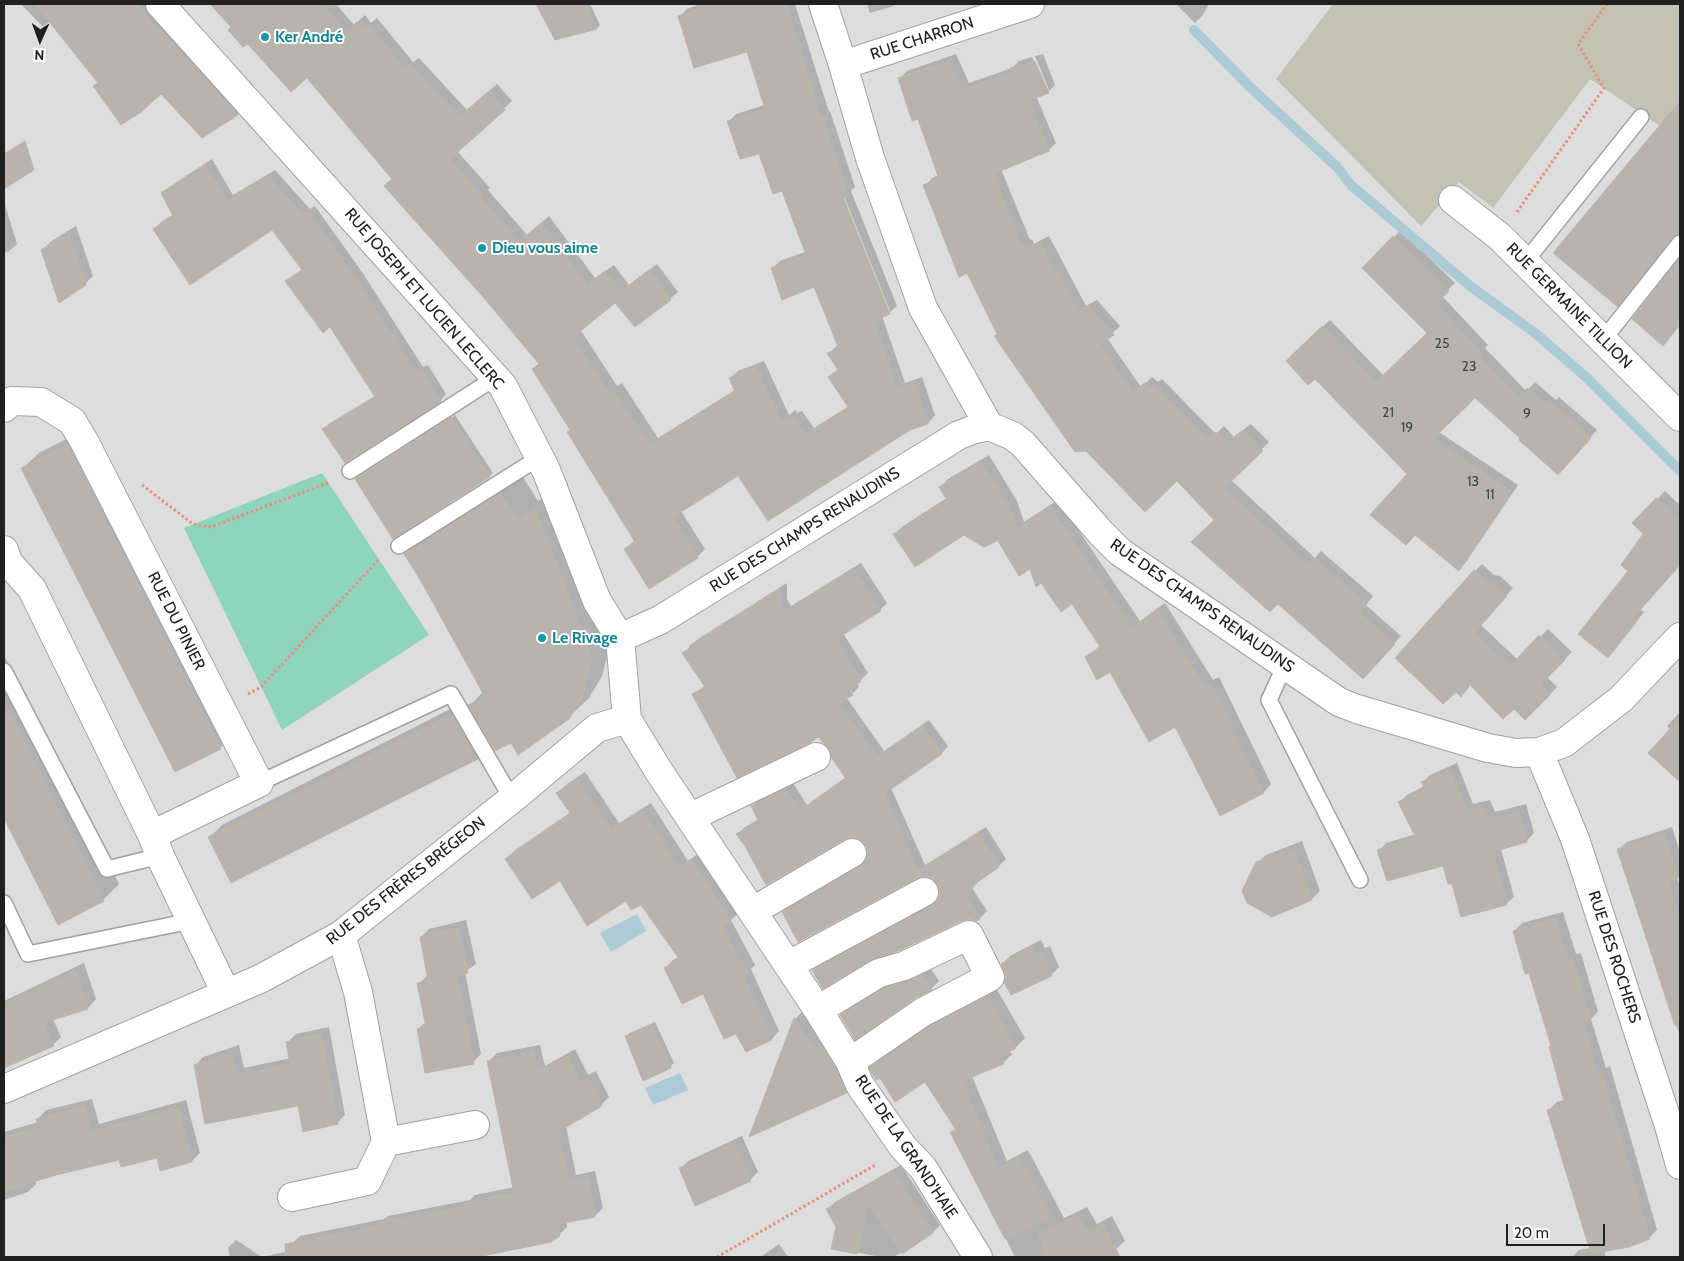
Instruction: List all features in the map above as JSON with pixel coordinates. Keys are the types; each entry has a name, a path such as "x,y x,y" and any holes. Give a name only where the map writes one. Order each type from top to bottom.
{"street":[{"name":"RUE JOSEPH ET LUCIEN LECLERC","path":"160,4 503,386 546,470 597,600 620,638"},
{"path":"823,4 844,65 870,158 923,308 989,426"},
{"name":"RUE CHARRON","path":"844,65 1030,4"},
{"name":"RUE GERMAINE TILLION","path":"1453,200 1500,237 1680,417"},
{"name":"RUE DU PINIER","path":"4,408 12,401 40,402 72,421 259,783"},
{"name":"RUE DES CHAMPS RENAUDINS","path":"620,638 660,620 960,435 989,426 1014,436 1120,552 1339,702 1357,710 1488,748 1516,753 1539,752 1564,743 1621,699 1680,637"},
{"path":"5,558 32,589 226,993"},
{"name":"RUE DE LA GRAND'HAIE","path":"620,638 627,719 658,770 818,1010 850,1062 860,1085 903,1147 923,1168 978,1257"},
{"name":"RUE DES FRÈRES BRÉGEON","path":"4,1089 260,979 341,935 512,799 597,728 627,719"},
{"name":"RUE DES ROCHERS","path":"1539,752 1575,839 1675,1125 1680,1165"},
{"path":"690,817 816,757"},
{"path":"156,846 259,783"},
{"path":"753,911 852,854"},
{"path":"789,965 924,892"},
{"path":"292,1197 367,1181 386,1142 358,992 341,935"},
{"name":"RUE DE LA GRAND'HAIE","path":"818,1010 878,973 904,966 969,935 990,977 923,1012 850,1062"},
{"path":"386,1142 475,1125"}],"lane":[{"path":"1526,262 1641,118"},
{"path":"1603,340 1680,244"},
{"path":"350,471 495,378"},
{"path":"399,546 540,457"},
{"path":"1285,665 1269,700 1360,880"},
{"path":"4,671 107,869 156,846"},
{"path":"259,783 451,694 512,799"},
{"path":"4,903 28,954 191,921"}],"path":[{"path":"1500,237 1604,88 1578,44 1607,4"},
{"path":"139,482 193,524 211,526 328,482 350,471"},
{"path":"220,707 261,687 379,559 399,546"},
{"path":"716,1257 903,1147"}],"shaded area":[{"path":"4,4 1680,4 1680,1257 4,1257"},
{"path":"1333,4 1680,4 1680,143 1660,126 1590,79 1493,208 1459,182 1421,226 1276,79"}],"green space":[{"path":"322,473 429,635 282,730 184,528"}],"water":[{"path":"637,914 646,931 611,952 600,933"},
{"path":"680,1073 688,1090 653,1105 645,1088"}],"building":[{"path":"35,4 136,4 238,115 202,138 161,94 141,112 121,125 93,86 98,83"},
{"path":"210,4 322,4 346,32 357,22 363,29 369,25 405,69 410,64 459,117 489,91 505,110 450,159 519,242 541,223 587,285 605,271 621,291 649,270 671,300 635,327 615,303 573,337 609,393 613,390 650,445 735,392 729,378 756,367 781,422 788,416 790,420 794,418 806,435 848,407 828,377 838,370 827,353 839,349 814,287 782,300 771,268 806,255 782,191 773,194 759,154 740,159 727,121 765,109 747,52 694,68 678,16 700,9 699,4 786,4 821,118 823,118 848,196 843,197 890,314 874,321 897,389 914,383 928,424 910,430 768,521 738,476 673,517 698,558 649,589 624,549 635,542 567,432 570,430 532,369 539,364 484,298 384,186 392,179 307,78 291,92 248,44 243,47 228,30 231,27"},
{"path":"536,4 585,4 597,29 555,40"},
{"path":"949,61 961,90 1011,73 1010,68 1035,61 1049,93 1028,101 1049,151 993,174 1022,247 1025,245 1027,250 1041,243 1078,313 1089,307 1114,335 1099,345 1133,394 1144,383 1150,389 1153,385 1208,440 1216,432 1226,443 1243,430 1263,451 1224,488 1307,565 1313,558 1367,604 1359,613 1395,644 1363,679 1278,604 1270,612 1191,542 1214,520 1177,481 1145,512 1086,451 1075,452 994,336 997,334 967,273 959,277 923,185 939,179 918,119 912,121 898,78"},
{"path":"1680,101 1680,234 1673,237 1618,307 1553,253"},
{"path":"25,141 34,170 4,189 4,154"},
{"path":"205,165 227,201 268,176 303,215 308,211 356,279 416,373 421,370 441,402 345,463 322,429 375,397 330,327 323,333 285,281 302,270 272,230 190,285 153,229 173,216 161,193"},
{"path":"68,233 86,285 59,303 41,250"},
{"path":"1393,236 1449,291 1436,304 1482,353 1479,356 1519,398 1527,388 1548,406 1551,403 1591,438 1558,475 1475,398 1433,439 1511,492 1459,571 1415,535 1406,545 1370,515 1407,474 1315,379 1308,385 1286,361 1322,326 1376,382 1427,333 1362,268"},
{"path":"1680,258 1680,325 1663,346 1632,319"},
{"path":"451,417 490,477 393,539 355,479"},
{"path":"68,445 221,749 175,772 21,468"},
{"path":"981,462 1010,509 1017,529 1050,507 1132,628 1157,610 1205,687 1211,684 1264,793 1220,816 1175,727 1149,742 1110,672 1097,680 1085,657 1100,647 1072,604 1061,612 1041,583 1036,587 1030,569 1019,576 998,541 1001,539 984,547 964,535 915,567 893,534 947,500 939,487"},
{"name":"Le Rivage","path":"500,493 518,520 535,508 589,649 591,662 583,697 569,719 518,755 511,743 495,751 468,705 485,697 404,554"},
{"path":"1656,498 1680,520 1680,565 1633,618 1637,621 1608,658 1578,634 1628,571 1621,565 1643,534 1632,523"},
{"path":"854,569 881,611 836,639 861,681 850,689 853,695 838,703 877,757 922,726 942,754 884,794 918,871 978,833 999,867 965,893 980,919 976,921 970,919 962,921 898,951 871,960 823,989 812,970 931,906 938,900 940,893 938,885 932,878 924,876 917,878 798,942 782,912 860,866 865,861 868,853 866,846 859,839 851,837 845,839 766,885 745,846 736,834 759,822 751,806 786,789 799,811 846,779 831,757 830,750 818,737 810,743 737,778 692,694 705,687 682,653 690,648 689,646 780,588 780,607 784,612"},
{"path":"1474,570 1507,596 1474,633 1510,666 1539,635 1565,660 1540,685 1550,695 1525,720 1514,709 1503,719 1470,685 1461,697 1456,692 1443,704 1395,658"},
{"path":"4,702 104,901 58,925 4,818"},
{"path":"452,714 478,759 231,883 208,837"},
{"path":"1680,718 1680,782 1648,753"},
{"path":"1450,770 1466,811 1482,807 1487,819 1518,811 1527,842 1493,852 1507,905 1461,917 1452,884 1448,884 1443,866 1387,881 1377,850 1416,838 1398,802 1425,789 1421,782"},
{"path":"577,779 611,830 642,809 679,868 691,859 731,921 722,927 748,974 743,976 772,1040 746,1052 736,1034 724,1039 703,994 682,1004 664,968 680,960 641,905 631,910 626,901 587,926 560,881 532,899 505,859 570,813 556,793"},
{"path":"1664,834 1678,878 1668,882 1680,919 1680,1025 1675,1026 1617,849"},
{"path":"1294,849 1312,900 1272,917 1247,903 1242,891 1256,862"},
{"path":"1555,919 1568,961 1573,960 1591,1021 1583,1023 1598,1075 1602,1074 1650,1239 1629,1247 1591,1254 1547,1110 1565,1105 1549,1047 1551,1046 1529,973 1525,974 1513,931"},
{"path":"458,928 468,973 457,975 474,1064 425,1073 417,1029 426,1027 417,983 428,981 420,937"},
{"path":"1032,947 1037,955 1042,953 1052,976 1011,995 1004,982 1006,977 1001,964"},
{"path":"76,971 88,1009 43,1023 54,1046 4,1068 4,1004"},
{"path":"922,975 932,990 914,999 855,1040 840,1015 885,987"},
{"path":"987,996 1016,1048 999,1057 1004,1064 962,1081 998,1169 1019,1158 1050,1216 1005,1239 950,1132 956,1130 925,1082 895,1102 880,1078 876,1080 869,1068 931,1025"},
{"path":"794,1018 815,1051 822,1047 836,1069 847,1093 749,1137"},
{"path":"651,1025 671,1068 643,1081 625,1036"},
{"path":"321,1034 338,1124 303,1132 298,1106 205,1124 194,1065 231,1052 236,1075 290,1064 286,1042"},
{"path":"533,1052 537,1072 567,1056 580,1082 588,1078 602,1106 558,1132 569,1182 588,1178 595,1217 559,1224 560,1236 551,1242 478,1257 286,1257 285,1244 379,1226 378,1223 467,1206 466,1202 514,1193 487,1061"},
{"path":"84,1106 91,1132 178,1108 192,1162 160,1171 157,1158 121,1167 119,1160 52,1176 4,1192 4,1137 39,1127 36,1119"},
{"path":"734,1144 751,1181 695,1206 679,1168"},
{"path":"893,1171 933,1233 902,1254 868,1203 857,1254 831,1249 836,1227 826,1209"},
{"path":"1077,1215 1088,1232 1103,1224 1120,1257 1038,1257 1047,1253 1038,1234"}],"waterway":[{"path":"1194,30 1250,87 1337,167 1351,185 1470,286 1535,333 1586,377 1680,471"}],"place":[{"name":"Ker André","path":"265,37"},
{"name":"Dieu vous aime","path":"482,248"},
{"name":"Le Rivage","path":"542,638"}]}
